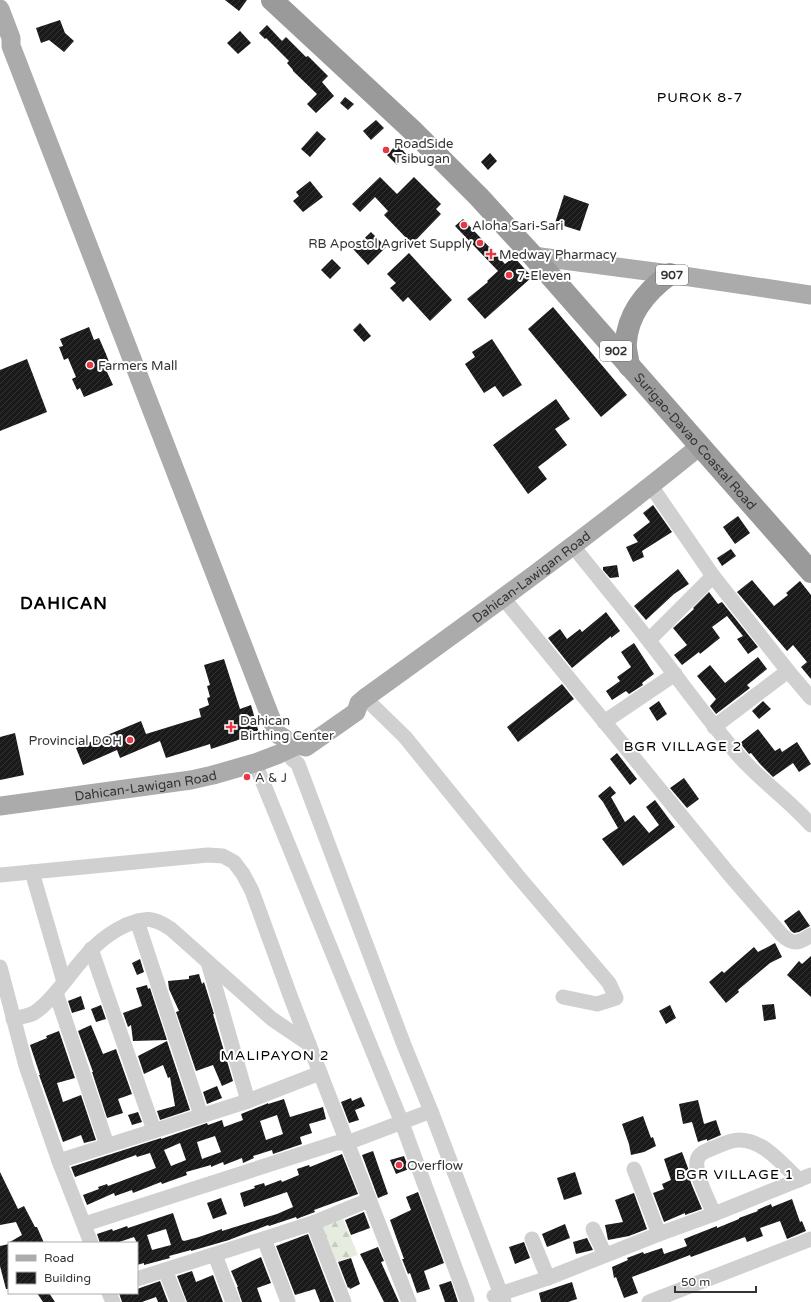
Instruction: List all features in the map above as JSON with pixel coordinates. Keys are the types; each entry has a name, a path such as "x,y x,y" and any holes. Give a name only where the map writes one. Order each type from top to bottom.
{"highway":[{"name":"Surigao-Davao Coastal Road","path":"272,0 434,151 486,204 811,572"},
{"path":"630,366 626,343 628,330 633,317 647,293 670,274"}],"main road":[{"path":"5,29 271,719 277,734 291,748"},
{"name":"907","path":"533,256 670,274 811,295"},
{"name":"Dahican-Lawigan Road","path":"0,806 191,780 255,763 291,748 301,738 350,703 362,700 504,599 651,486 700,446"}],"street":[{"path":"651,486 713,576 811,698"},
{"path":"573,546 649,640 714,727 745,763 811,825"},
{"path":"649,640 713,576"},
{"path":"504,599 729,874 781,934 787,940 793,942 799,942 811,935"},
{"path":"714,727 788,671"},
{"path":"604,722 674,674"},
{"path":"362,700 405,737 517,875 610,983 616,998 598,1004 563,997"},
{"path":"291,748 499,1299 605,1255 805,1178"},
{"path":"255,763 401,1120 467,1300"},
{"path":"0,875 208,855 223,856 234,862 243,874 252,891 290,998 320,1072 343,1140 369,1200 409,1302"},
{"path":"32,872 60,987 107,1145"},
{"path":"13,1019 32,1014 41,1007 102,939 115,930 137,921 148,919 160,921 172,928 272,1020 308,1044"},
{"path":"137,921 201,1115"},
{"path":"91,950 154,1130"},
{"path":"208,962 248,1101"},
{"path":"0,967 26,1066 59,1160 91,1242"},
{"path":"59,1160 248,1101 320,1072"},
{"path":"85,1224 343,1140 401,1120 427,1109"},
{"path":"714,1214 697,1168 697,1159 706,1151 728,1142 738,1140 750,1141 765,1148 805,1178"},
{"path":"634,1169 659,1234"},
{"path":"138,1279 313,1223 369,1200"},
{"path":"313,1223 344,1302"},
{"path":"593,1229 605,1255"},
{"path":"264,1239 288,1302"},
{"path":"532,1239 548,1278"},
{"path":"649,1302 811,1239"},
{"path":"214,1255 233,1302"},
{"path":"165,1270 178,1302"}],"green space":[{"path":"340,1212 358,1255 329,1264 313,1223"}],"building":[{"path":"225,0 247,0 239,11"},
{"path":"60,20 65,33 74,41 64,52 49,40 41,43 36,28"},
{"path":"267,25 282,41 286,37 328,76 322,82 334,96 316,113 307,104 317,94 293,71 287,63 289,61 259,33"},
{"path":"240,31 251,43 238,54 227,43"},
{"path":"345,97 354,104 348,110 340,103"},
{"path":"376,120 384,128 371,140 363,131"},
{"path":"317,131 326,139 310,157 301,149"},
{"path":"397,144 407,155 397,165 387,155"},
{"path":"490,153 497,161 488,170 481,162"},
{"path":"380,177 397,194 414,177 441,204 436,209 441,214 412,244 384,215 388,211 375,197 360,212 352,204"},
{"path":"310,181 323,197 303,212 293,201 299,196 296,192"},
{"path":"564,195 589,204 580,231 555,223"},
{"path":"463,219 505,264 514,257 532,277 485,319 467,299 488,282 487,281 498,271 455,226"},
{"path":"371,232 386,247 368,265 353,249"},
{"path":"409,253 452,300 430,321 408,297 403,302 390,288 396,283 387,274"},
{"path":"332,259 341,268 330,279 321,270"},
{"path":"553,307 627,395 601,417 528,329"},
{"path":"360,323 371,336 364,342 353,330"},
{"name":"Farmers Mall","path":"89,327 94,340 99,338 106,354 112,370 107,372 113,385 84,397 80,388 77,390 72,379 76,377 68,358 64,360 59,347 63,346 60,339"},
{"path":"492,339 522,385 503,397 495,386 484,393 465,364 475,357 472,352"},
{"path":"27,359 47,412 0,431 0,370"},
{"path":"556,399 570,419 555,429 567,445 538,467 547,479 528,494 493,445"},
{"path":"653,505 672,532 642,551 644,557 633,562 626,547 638,542 633,535 650,522 643,513"},
{"path":"738,516 750,533 735,544 723,527"},
{"path":"731,549 736,556 722,566 717,558"},
{"path":"617,565 619,577 610,578 603,570 603,567"},
{"path":"678,569 689,584 674,594 646,620 634,606"},
{"path":"752,580 774,606 788,595 786,593 800,581 811,595 811,679 801,667 807,662 793,645 787,651 737,592"},
{"path":"709,592 718,604 722,602 758,647 748,654 737,639 743,636 727,616 712,627 720,638 700,654 699,652 682,665 674,655 687,645 673,628 694,609 693,608"},
{"path":"606,612 620,631 611,638 611,636 572,668 548,638 560,629 567,639 580,629 582,632"},
{"path":"634,643 654,674 642,683 643,685 629,694 626,691 612,700 606,691 620,681 617,677 631,667 621,652"},
{"path":"758,657 767,669 747,685 750,688 716,714 710,706 716,699 697,676 710,665 725,683"},
{"path":"224,659 240,709 251,705 259,733 211,749 210,744 166,758 160,741 120,758 117,750 83,765 76,748 141,721 146,734 201,717 199,709 209,705 207,698 210,697 207,686 210,685 204,665"},
{"path":"562,684 574,699 518,742 507,727"},
{"path":"659,701 667,714 657,721 649,708"},
{"path":"763,701 771,709 759,719 752,711"},
{"path":"758,729 775,751 780,748 782,752 797,742 811,764 799,772 793,763 773,777 751,753 749,754 740,743"},
{"path":"15,733 24,775 0,780 0,737"},
{"path":"617,753 637,779 630,785 610,759"},
{"path":"684,778 699,799 687,808 670,788"},
{"path":"610,786 616,793 611,797 625,822 634,815 649,833 659,825 646,807 655,800 675,827 623,866 602,839 618,828 598,796"},
{"path":"799,910 810,926 794,933 784,921"},
{"path":"775,943 782,957 770,963 738,990 739,992 726,1003 709,982 722,971 724,973 754,947 758,952"},
{"path":"811,956 811,997 787,975 799,961 802,964"},
{"path":"140,959 144,972 137,975 132,963"},
{"path":"199,974 202,984 204,982 233,1081 222,1086 213,1065 196,1071 176,1012 179,1011 169,989 168,981 189,979 189,976"},
{"path":"147,985 148,989 150,988 167,1040 133,1041 131,1025 128,1027 123,1013 142,1006 136,988"},
{"path":"81,996 85,1009 72,1013 68,1001"},
{"path":"774,1004 776,1019 764,1021 762,1005"},
{"path":"101,1005 106,1019 96,1022 91,1009"},
{"path":"670,1005 676,1018 666,1024 659,1011"},
{"path":"91,1025 103,1054 116,1049 132,1094 118,1099 123,1113 107,1118 93,1072 78,1031"},
{"path":"59,1031 75,1078 57,1083 63,1102 81,1095 96,1140 84,1143 81,1135 63,1142 39,1075 30,1045"},
{"path":"167,1041 190,1110 160,1120 157,1111 175,1106 170,1077 168,1078 163,1065 144,1074 138,1056"},
{"path":"217,1086 222,1098 207,1104 203,1092"},
{"path":"361,1097 365,1106 355,1110 359,1120 349,1123 341,1102 351,1098 352,1101"},
{"path":"284,1099 290,1117 323,1107 326,1119 309,1124 312,1133 300,1137 302,1144 273,1154 272,1150 253,1156 254,1158 243,1163 242,1158 224,1165 223,1162 211,1167 211,1165 186,1172 187,1175 162,1184 161,1182 133,1193 132,1190 115,1196 114,1193 87,1205 83,1195 99,1189 98,1187 107,1184 108,1186 156,1168 150,1153 137,1157 136,1155 75,1177 71,1167 207,1123 208,1125 222,1120 224,1127 243,1120 241,1114","holes":["277,1115 283,1134 266,1140 260,1121","215,1136 221,1152 202,1159 197,1142","180,1143 186,1160 171,1166 164,1150"]},
{"path":"698,1100 704,1124 716,1120 721,1135 707,1141 707,1139 698,1142 692,1122 683,1124 679,1104"},
{"path":"138,1112 142,1122 132,1125 128,1115"},
{"path":"643,1116 651,1138 653,1137 656,1146 644,1152 631,1155 622,1124"},
{"path":"373,1151 388,1194 378,1198 362,1155"},
{"path":"682,1152 688,1168 691,1183 702,1209 685,1215 685,1213 664,1222 653,1193 664,1189 662,1184 671,1180 664,1159"},
{"path":"342,1154 358,1194 314,1210 315,1212 297,1219 296,1217 269,1226 268,1225 229,1240 169,1256 170,1258 144,1265 144,1263 138,1265 138,1242 134,1237 119,1242 100,1242 97,1234 112,1229 113,1231 127,1226 128,1228 173,1213 182,1240 184,1241 277,1214 293,1207 287,1192 244,1207 240,1193 264,1183 265,1186 281,1180 282,1182 299,1175 297,1169 309,1165 310,1167","holes":["166,1229 171,1245 152,1250 147,1235"]},
{"path":"404,1156 409,1169 396,1174 390,1160"},
{"path":"0,1172 18,1209 24,1206 35,1227 37,1227 44,1242 10,1242 22,1235 16,1222 0,1225"},
{"path":"575,1172 582,1194 564,1200 557,1178"},
{"path":"418,1192 444,1263 424,1271 430,1289 417,1293 410,1273 408,1274 402,1259 404,1259 390,1220 411,1210 406,1197"},
{"path":"634,1193 647,1229 629,1236 608,1240 605,1225 623,1222 615,1200"},
{"path":"221,1198 227,1214 213,1219 207,1203"},
{"path":"792,1199 800,1222 802,1221 806,1231 787,1239 780,1221 760,1228 763,1236 747,1242 745,1237 691,1257 690,1255 632,1277 638,1293 624,1298 616,1277 614,1278 612,1267 628,1260 627,1258 643,1252 644,1254 662,1248 664,1254 687,1246 684,1239 717,1226 717,1228 771,1204 772,1207"},
{"path":"364,1212 370,1228 351,1235 345,1220"},
{"path":"565,1224 570,1238 547,1247 542,1234"},
{"path":"308,1234 334,1302 320,1302 315,1289 295,1295 276,1246"},
{"path":"587,1238 593,1250 576,1254 573,1242"},
{"path":"524,1242 530,1258 515,1264 509,1247"},
{"path":"8,1244 8,1289 6,1289 0,1266 0,1246"},
{"path":"378,1247 384,1261 381,1262 399,1302 384,1302 360,1254"},
{"path":"261,1257 271,1283 257,1288 262,1302 242,1302 238,1287 231,1271"},
{"path":"351,1258 360,1284 350,1289 349,1287 348,1288 338,1262"},
{"path":"192,1271 196,1282 213,1275 223,1302 187,1302 177,1276"},
{"path":"160,1281 168,1302 158,1302 156,1297 142,1302 122,1302 119,1294 138,1294 138,1289"},
{"path":"451,1281 458,1302 445,1302 439,1285"},
{"path":"572,1282 577,1299 568,1302 541,1302 539,1293"},
{"path":"38,1294 50,1294 55,1302 43,1302"}],"place":[{"name":"RoadSide Tsibugan","path":"386,150"},
{"name":"Aloha Sari-Sari","path":"464,225"},
{"name":"RB Apostol Agrivet Supply","path":"480,243"},
{"name":"Medway Pharmacy","path":"491,254"},
{"name":"7-Eleven","path":"509,275"},
{"name":"Farmers Mall","path":"90,365"},
{"name":"Dahican Birthing Center","path":"231,727"},
{"name":"Provincial DOH","path":"130,740"},
{"name":"A & J","path":"247,777"},
{"name":"Overflow","path":"399,1165"}],"district":[{"name":"PUROK 8-7","path":"700,97"},
{"name":"DAHICAN","path":"64,603"},
{"name":"BGR VILLAGE 2","path":"683,746"},
{"name":"MALIPAYON 2","path":"275,1055"},
{"name":"BGR VILLAGE 1","path":"735,1174"}]}
